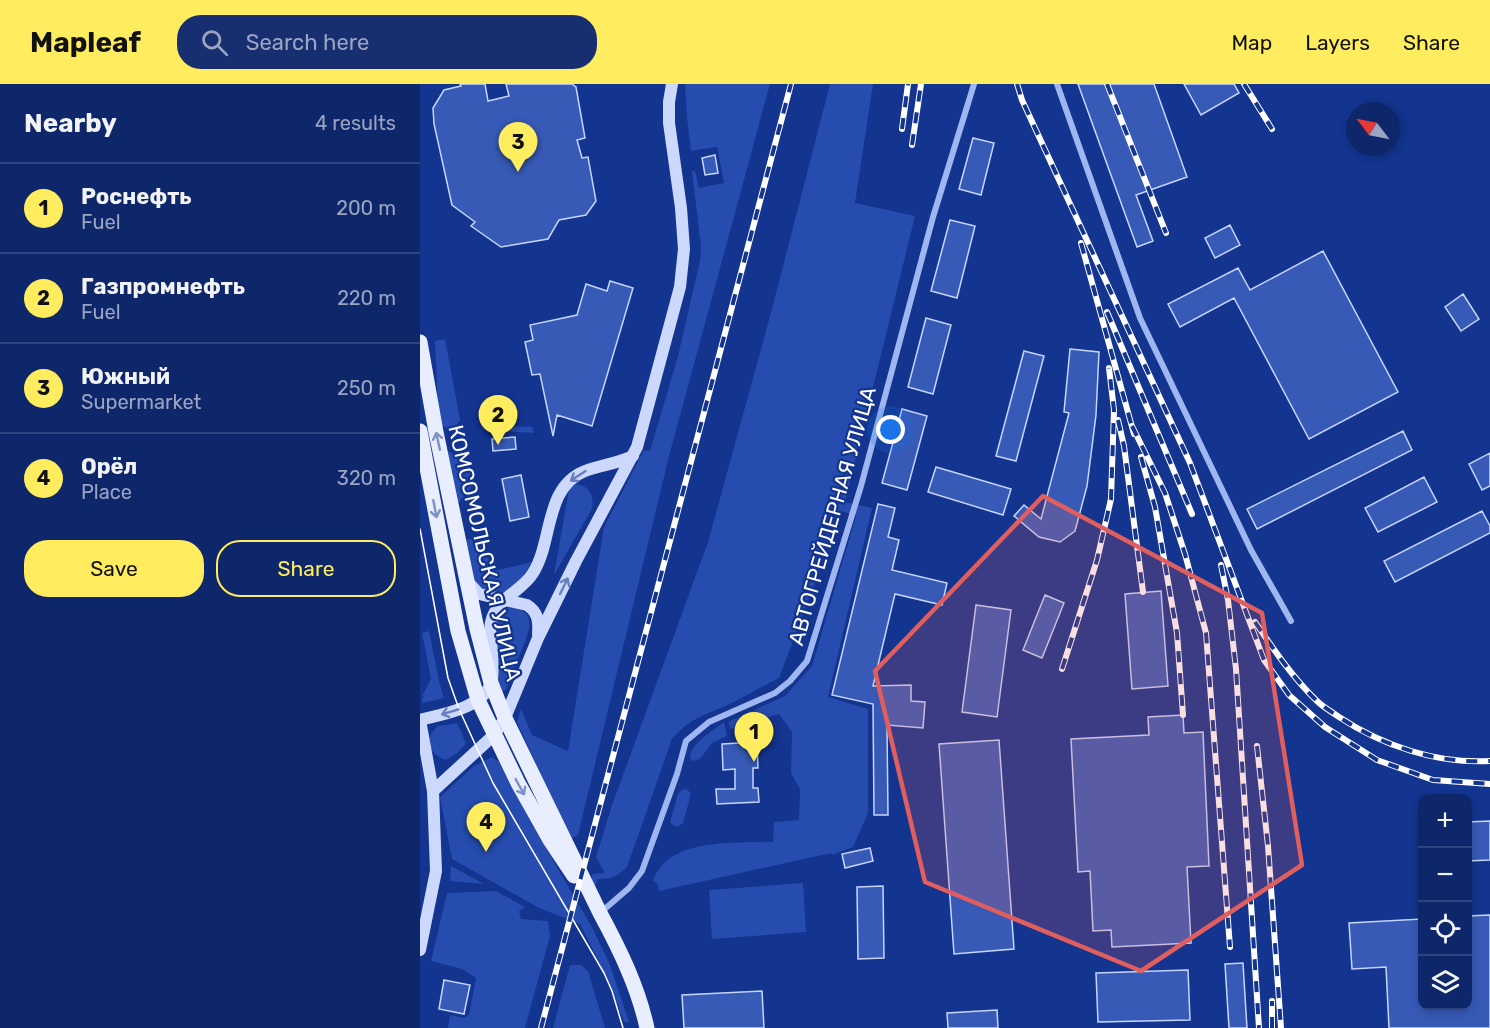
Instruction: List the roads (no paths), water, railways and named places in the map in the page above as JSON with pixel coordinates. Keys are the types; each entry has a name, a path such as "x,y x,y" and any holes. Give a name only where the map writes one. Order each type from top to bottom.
{"main road":[{"name":"КОМСОМОЛЬСКАЯ УЛИЦА","path":"420,342 467,581 491,683 505,718 600,913"},
{"name":"КОМСОМОЛЬСКАЯ УЛИЦА","path":"420,431 458,631 478,700 550,840 600,913"},
{"path":"600,913 631,975 646,1028"}],"street":[{"path":"433,791 494,735 505,718 538,638 576,561 633,456 681,278 684,249 681,208 669,123 672,84"},
{"name":"АВТОГРЕЙДЕРНАЯ УЛИЦА","path":"600,913 629,888 642,871 686,741 710,722 775,693 790,681 807,661 860,493 933,217 974,84"},
{"path":"1057,84 1140,318 1251,550 1291,621"},
{"path":"420,950 436,871 433,791 420,720 453,711 478,700 491,683 491,620 504,601 528,581 539,564 555,502 564,487 585,471 616,464 633,456"},
{"path":"467,581 479,594 527,605 532,609 537,614 538,638"}],"tram line":[{"path":"420,529 448,678 459,709 493,783 604,973 623,1028"}],"railway":[{"path":"541,1028 791,84"},
{"path":"902,129 908,84"},
{"path":"912,145 921,84"},
{"path":"1017,84 1022,100 1190,463 1264,660 1289,695 1325,727 1377,760 1433,780 1490,784"},
{"path":"1107,84 1166,233"},
{"path":"1244,84 1272,129"},
{"path":"1081,243 1134,434"},
{"path":"1107,312 1192,514"},
{"path":"1062,669 1097,560 1111,499 1114,410 1109,368"},
{"path":"1118,420 1124,446 1143,592"},
{"path":"1132,426 1165,493 1185,554 1206,633 1230,947"},
{"path":"1141,457 1155,507 1177,633 1183,715"},
{"path":"1221,565 1228,600 1236,669 1259,1028"},
{"path":"1255,622 1308,692 1319,703 1356,727 1374,737 1411,751 1450,759 1490,761"},
{"path":"1257,746 1268,846 1281,1028"},
{"path":"1272,1001 1272,1028"}],"place":[{"name":"Южный","path":"518,172"},
{"name":"Газпромнефть","path":"498,445"},
{"name":"Роснефть","path":"754,762"},
{"name":"Орёл","path":"486,852"}]}
